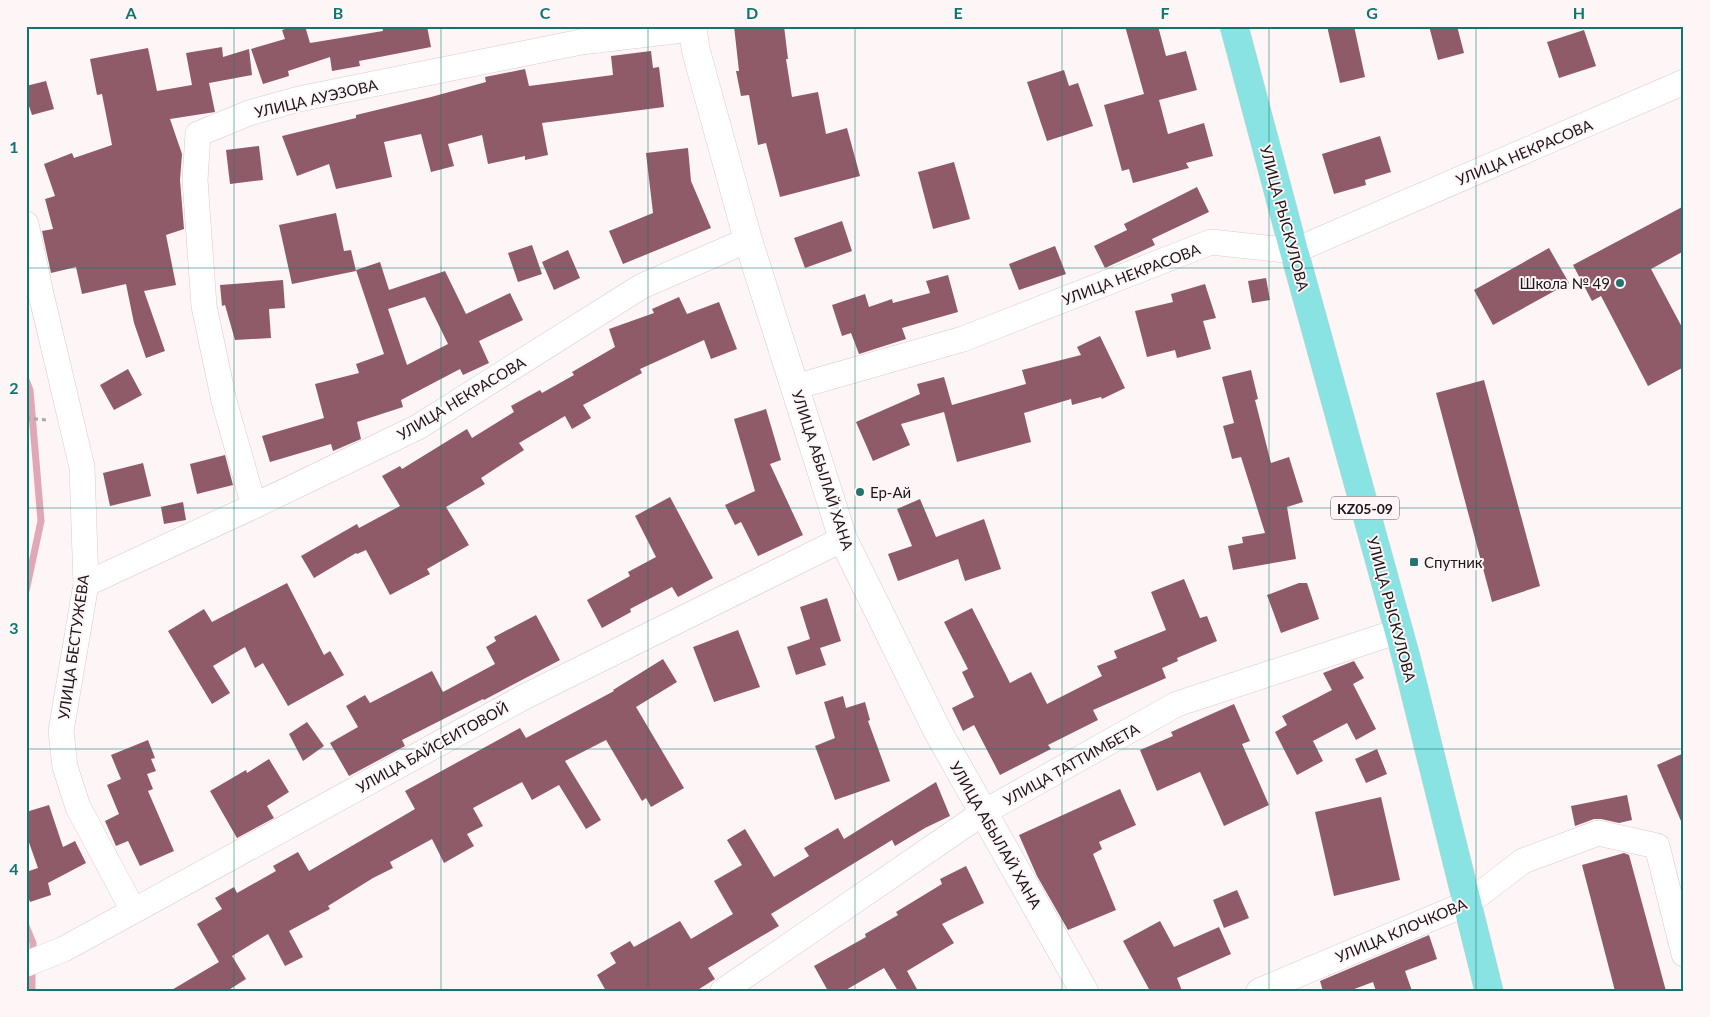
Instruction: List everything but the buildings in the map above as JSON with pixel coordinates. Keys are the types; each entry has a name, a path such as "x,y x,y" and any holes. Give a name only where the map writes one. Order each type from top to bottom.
{"main road":[{"name":"УЛИЦА РЫСКУЛОВА","path":"1234,26 1399,631 1489,991"}],"street":[{"name":"УЛИЦА АБЫЛАЙ ХАНА","path":"692,28 696,51 748,240 843,539 937,730 1084,991"},
{"name":"УЛИЦА АУЭЗОВА","path":"254,506 224,401 204,306 195,180 198,134 249,113 299,99 581,42 692,28"},
{"name":"УЛИЦА НЕКРАСОВА","path":"795,387 962,339 1211,242 1294,251 1684,82"},
{"name":"УЛИЦА БЕСТУЖЕВА","path":"26,224 82,467 86,584 61,731 65,767 78,807 133,910"},
{"name":"УЛИЦА НЕКРАСОВА","path":"86,584 418,427 642,286 748,240"},
{"name":"УЛИЦА БАЙСЕИТОВОЙ","path":"26,964 64,949 524,697 843,539"},
{"name":"УЛИЦА ТАТТИМБЕТА","path":"723,991 984,812 1177,704 1399,631"},
{"name":"УЛИЦА КЛОЧКОВА","path":"1259,991 1468,903 1523,861 1598,833 1657,846 1684,954"}],"waterway":[{"path":"26,380 30,390 41,521 26,591"},
{"path":"26,926 33,943 33,956"},
{"path":"32,967 32,991"}],"place":[{"name":"Школа № 49","path":"1620,283"},
{"name":"Ер-Ай","path":"860,492"},
{"name":"Спутник","path":"1414,562"}]}
